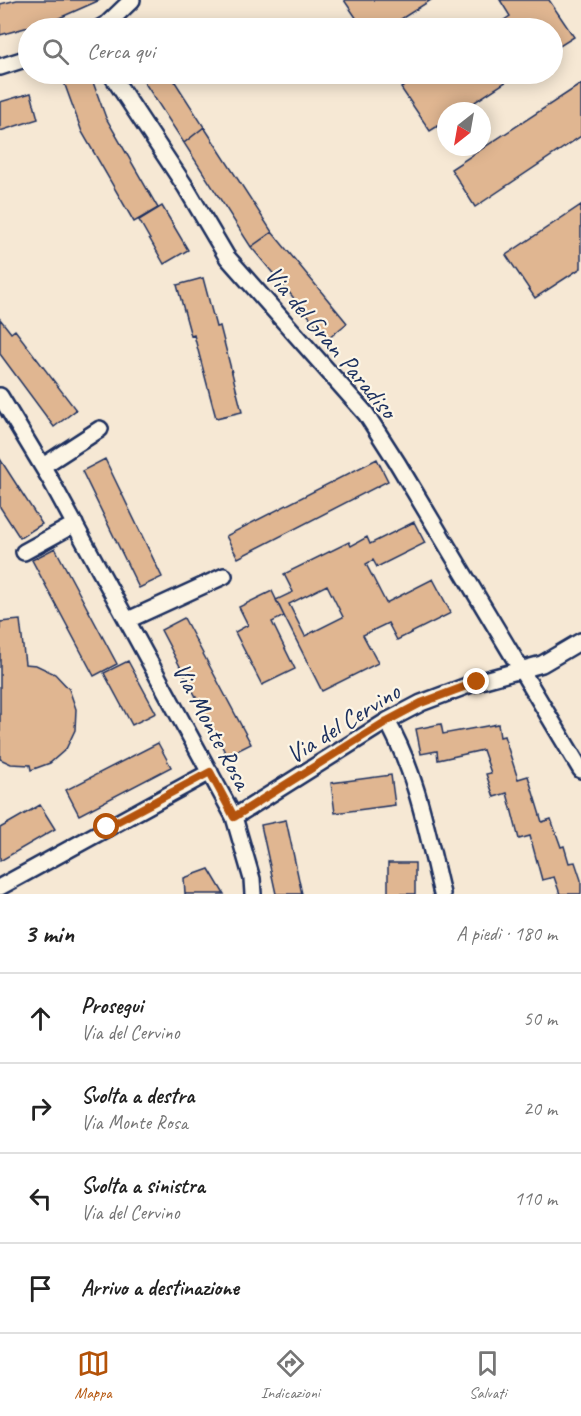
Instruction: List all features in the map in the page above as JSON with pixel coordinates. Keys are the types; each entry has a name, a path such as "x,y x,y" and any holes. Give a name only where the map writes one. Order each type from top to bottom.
{"street":[{"path":"113,18 132,0"},
{"path":"0,67 18,61"},
{"name":"Via del Gran Paradiso","path":"118,84 185,186 227,257 366,414 520,670 578,761 581,770"},
{"name":"Via Monte Rosa","path":"0,396 5,415 43,466 234,817 252,879 254,894"},
{"path":"43,466 100,429"},
{"path":"24,552 75,524"},
{"path":"128,620 224,576"},
{"name":"Via del Cervino","path":"234,817 387,721 421,703 477,682 542,664 581,641"},
{"path":"387,721 398,740 418,800 442,894"},
{"path":"0,887 210,772"}],"building":[{"path":"17,0 100,0 59,18 18,18 18,30 0,35 0,4"},
{"path":"344,0 431,0 403,18 356,18"},
{"path":"500,0 549,0 561,18 507,18 510,16"},
{"path":"563,21 574,37 563,44"},
{"path":"65,84 94,84 106,118 158,208 134,222 82,132"},
{"path":"146,84 176,84 204,127 184,143"},
{"path":"407,84 503,84 475,102 437,102 437,127 430,131 401,88"},
{"path":"581,84 581,136 475,207 451,169 471,156 491,156 491,143"},
{"path":"31,93 38,119 0,131 0,102"},
{"path":"204,127 272,232 251,247 184,143"},
{"path":"581,205 581,268 535,298 506,255"},
{"path":"162,206 188,250 164,264 139,220"},
{"path":"272,232 347,323 328,339 251,247"},
{"path":"203,278 216,327 220,326 242,412 216,418 194,335 191,336 177,285"},
{"path":"0,319 11,333 15,330 76,410 54,427 0,354"},
{"path":"0,459 42,524 20,538 0,507"},
{"path":"105,459 162,577 139,588 82,471"},
{"path":"377,459 388,481 238,558 226,536"},
{"path":"414,522 425,543 377,567 373,560 366,564 386,603 433,579 451,613 397,640 388,623 363,635 378,663 322,691 276,600 293,592 284,574 349,542 351,546 367,537 370,544","holes":["327,585 343,617 305,636 289,604"]},
{"path":"55,548 117,664 94,676 32,560"},
{"path":"272,591 284,616 272,622 295,669 262,685 235,632 248,625 239,607"},
{"path":"184,618 251,744 227,756 161,630"},
{"path":"20,620 25,664 36,665 55,674 69,689 76,709 75,730 66,749 50,763 31,770 30,765 11,764 0,759 0,622"},
{"path":"128,661 156,713 132,725 104,673"},
{"path":"441,724 443,734 498,724 500,737 504,736 518,779 528,776 542,822 551,819 561,847 564,846 569,863 575,862 581,880 581,894 560,894 554,877 542,880 530,836 519,839 507,793 494,797 486,774 491,773 483,750 438,760 437,751 421,754 416,729"},
{"path":"158,743 171,767 79,815 66,790"},
{"path":"391,775 395,805 335,813 331,783"},
{"path":"40,805 55,829 0,861 0,828"},
{"path":"286,820 302,894 276,894 261,825"},
{"path":"388,863 415,863 415,894 388,894"},
{"path":"209,869 224,894 185,894 184,878"}],"route":[{"path":"107,827 210,772 234,817 387,721 421,703 477,682"}]}
